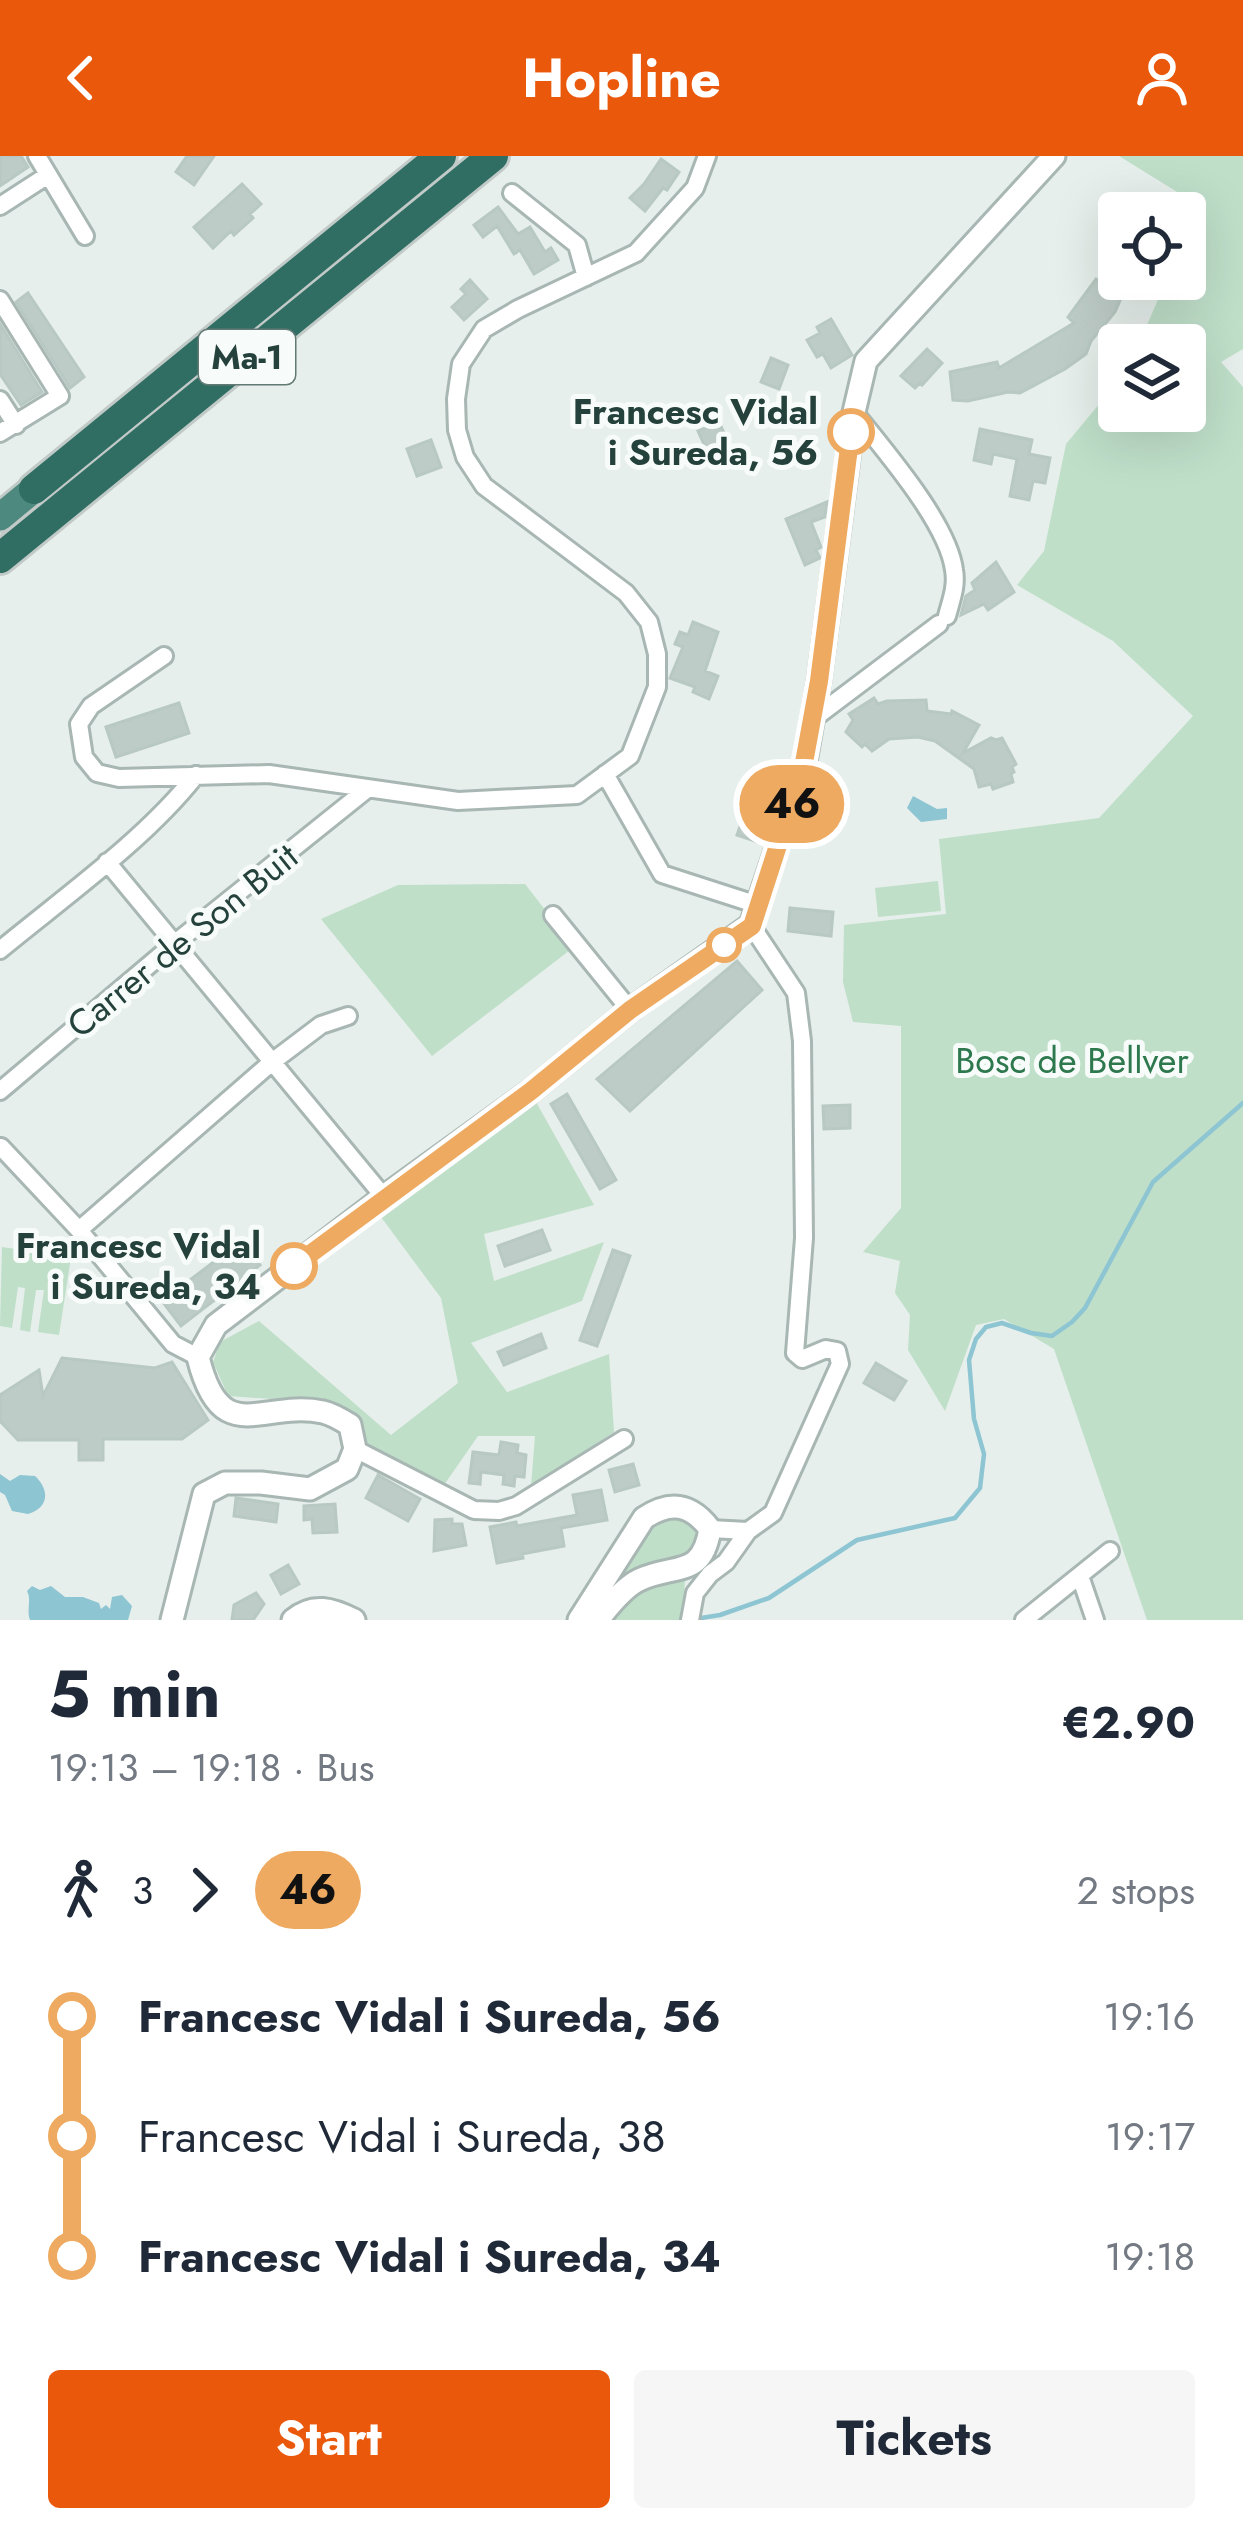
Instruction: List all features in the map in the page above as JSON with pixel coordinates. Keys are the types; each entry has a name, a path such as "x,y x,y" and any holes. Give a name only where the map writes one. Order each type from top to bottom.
{"highway":[{"name":"Ma-1","path":"0,517 441,156"},
{"name":"Ma-1","path":"0,558 493,156"},
{"path":"0,578 219,394 278,332"},
{"path":"0,506 34,489"}],"street":[{"path":"37,156 85,236"},
{"path":"164,656 92,706 79,724 84,757 97,773 118,778 269,774 458,801 577,795 630,756 657,687 657,653 649,622 626,593 484,486 465,458 456,399 461,364 484,329 636,253 695,188 707,156"},
{"path":"172,1620 204,1494 225,1483 310,1489 347,1469 356,1449 350,1425 326,1412 244,1416 217,1402 204,1382 198,1357 216,1325 531,1091 755,915 803,768 813,719 854,412 866,361 1054,156"},
{"path":"0,206 48,175"},
{"path":"512,193 577,245 586,277"},
{"path":"0,300 60,396 8,429 0,400"},
{"path":"813,719 943,620 955,582 954,565 918,494 854,412"},
{"path":"605,774 662,874 755,915 796,993 802,1042 804,1238 795,1353 802,1359 826,1349 837,1351 840,1364 773,1514 748,1531 695,1593 690,1620"},
{"path":"0,950 107,862 181,795 196,775"},
{"name":"Carrer de Son Buit","path":"0,1091 366,790"},
{"path":"107,862 384,1197"},
{"path":"553,915 630,1010"},
{"path":"79,1230 272,1062 321,1025 347,1016"},
{"path":"0,1147 79,1230 173,1344 198,1357"},
{"path":"356,1449 474,1510 499,1511 516,1507 624,1439"},
{"path":"579,1620 644,1518 661,1507 698,1514 710,1529 748,1531"},
{"path":"598,1620 635,1581 693,1564 706,1552 710,1529"},
{"path":"1024,1620 1110,1551"},
{"path":"1080,1576 1096,1620"},
{"path":"293,1620 314,1609 332,1609 354,1620"}],"green space":[{"name":"Bosc de Bellver","path":"1119,156 1243,156 1243,349 1221,362 1243,387 1243,1620 1147,1620 1054,1349 1004,1319 976,1325 945,1411 908,1350 910,1315 895,1293 900,1261 863,1252 901,1208 901,1026 853,1022 843,982 844,925 946,914 939,839 1099,818 1193,716 1113,641 1017,585 1044,551 1066,444 1098,405 1098,432 1206,432 1206,324 1147,324 1158,300 1206,300 1206,192 1177,192"},
{"path":"938,881 941,911 878,917 875,888"},
{"path":"525,884 574,947 432,1056 321,919 398,885"},
{"path":"536,1102 594,1205 484,1234 494,1281 604,1242 582,1301 471,1343 507,1392 609,1354 614,1432 531,1486 535,1436 478,1436 444,1485 368,1446 358,1419 330,1403 228,1396 213,1362 220,1342 259,1321 391,1435 458,1383 441,1298 381,1217"},
{"path":"2,1247 71,1257 59,1335 38,1332 44,1290 36,1290 30,1332 20,1330 25,1288 18,1287 12,1328 0,1326"},
{"path":"674,1516 694,1525 699,1549 685,1581 682,1620 591,1620 649,1530"}],"water":[{"path":"913,796 937,809 947,808 947,819 921,822 907,808"},
{"path":"0,1474 10,1481 20,1475 35,1476 45,1493 40,1508 28,1514 12,1511 0,1492"},
{"path":"32,1586 40,1590 51,1586 65,1597 99,1603 101,1609 106,1605 110,1609 112,1597 122,1595 132,1606 128,1620 30,1620 27,1591"}],"building":[{"path":"0,156 21,156 28,167 0,186"},
{"path":"187,156 214,156 194,185 176,172"},
{"path":"661,159 679,172 645,211 630,198"},
{"path":"242,184 261,204 250,214 253,218 213,248 194,227"},
{"path":"498,207 518,234 530,227 545,252 551,248 558,260 534,274 520,250 514,254 497,226 483,237 474,225"},
{"path":"1096,279 1098,300 1120,300 1105,324 1098,324 1086,354 1065,369 1020,393 953,400 950,372 997,362 999,368 1074,323 1068,317"},
{"path":"470,280 487,299 464,320 452,307 466,294 461,289"},
{"path":"28,293 84,377 70,388 16,302"},
{"path":"831,319 852,355 831,368 807,340"},
{"path":"0,324 42,392 21,405 0,374"},
{"path":"927,349 942,363 915,388 901,376"},
{"path":"771,358 788,365 779,389 761,382"},
{"path":"719,422 729,444 708,453 698,431"},
{"path":"980,429 1032,440 1029,454 1050,458 1045,483 1033,481 1029,500 1010,496 1017,459 993,454 991,464 974,460"},
{"path":"431,440 441,467 417,476 407,449"},
{"path":"827,502 825,517 811,522 821,547 816,550 820,558 805,565 786,519"},
{"path":"996,562 1014,592 988,610 984,604 961,615 966,596 975,590 972,583"},
{"path":"693,622 718,632 705,671 718,676 709,699 693,692 695,687 670,678 683,647 675,644 680,632 688,635"},
{"path":"874,698 878,704 926,700 927,711 952,711 979,725 963,753 991,738 1002,738 1016,764 1013,782 993,789 991,784 979,787 974,769 935,741 918,737 889,739 872,751 865,744 862,747 846,732 853,720 849,714"},
{"path":"179,703 189,733 116,757 106,727"},
{"path":"746,809 766,815 758,842 737,835"},
{"path":"790,908 833,912 831,936 788,931"},
{"path":"737,961 762,990 630,1111 597,1079"},
{"path":"567,1094 616,1180 600,1189 551,1104"},
{"path":"850,1105 850,1128 824,1129 823,1106"},
{"path":"542,1230 550,1250 505,1266 498,1246"},
{"path":"231,1249 253,1256 260,1265 181,1326 162,1301"},
{"path":"613,1250 630,1256 597,1346 580,1340"},
{"path":"541,1334 546,1348 504,1365 498,1352"},
{"path":"62,1358 155,1368 172,1362 208,1420 182,1439 103,1439 103,1460 79,1460 79,1440 18,1440 0,1421 0,1395 39,1370 43,1396"},
{"path":"876,1363 906,1381 894,1400 864,1383"},
{"path":"501,1442 518,1445 517,1453 526,1455 524,1477 515,1476 514,1486 503,1484 504,1475 481,1472 480,1484 469,1483 473,1452 499,1455"},
{"path":"633,1464 639,1485 615,1492 609,1470"},
{"path":"378,1475 420,1499 408,1521 366,1498"},
{"path":"601,1490 607,1520 561,1528 564,1546 497,1563 490,1527 577,1515 573,1495"},
{"path":"236,1498 278,1504 276,1522 234,1516"},
{"path":"335,1504 337,1532 313,1533 312,1519 304,1520 304,1506"},
{"path":"452,1519 452,1524 462,1524 466,1545 434,1551 435,1520"},
{"path":"288,1565 299,1584 281,1594 271,1575"},
{"path":"256,1593 264,1604 253,1620 232,1620 234,1605"}],"waterway":[{"path":"695,1619 769,1598 857,1540 955,1518 980,1488 984,1454 974,1419 969,1360 976,1339 986,1327 1002,1323 1052,1336 1072,1322 1085,1308 1153,1182 1243,1103"}],"bus line":[{"name":"46","path":"294,1266 531,1091 630,1010 752,926 803,768 851,432"}],"place":[{"name":"Francesc Vidal i Sureda, 56","path":"851,432"},
{"name":"Francesc Vidal i Sureda, 34","path":"294,1266"}]}
